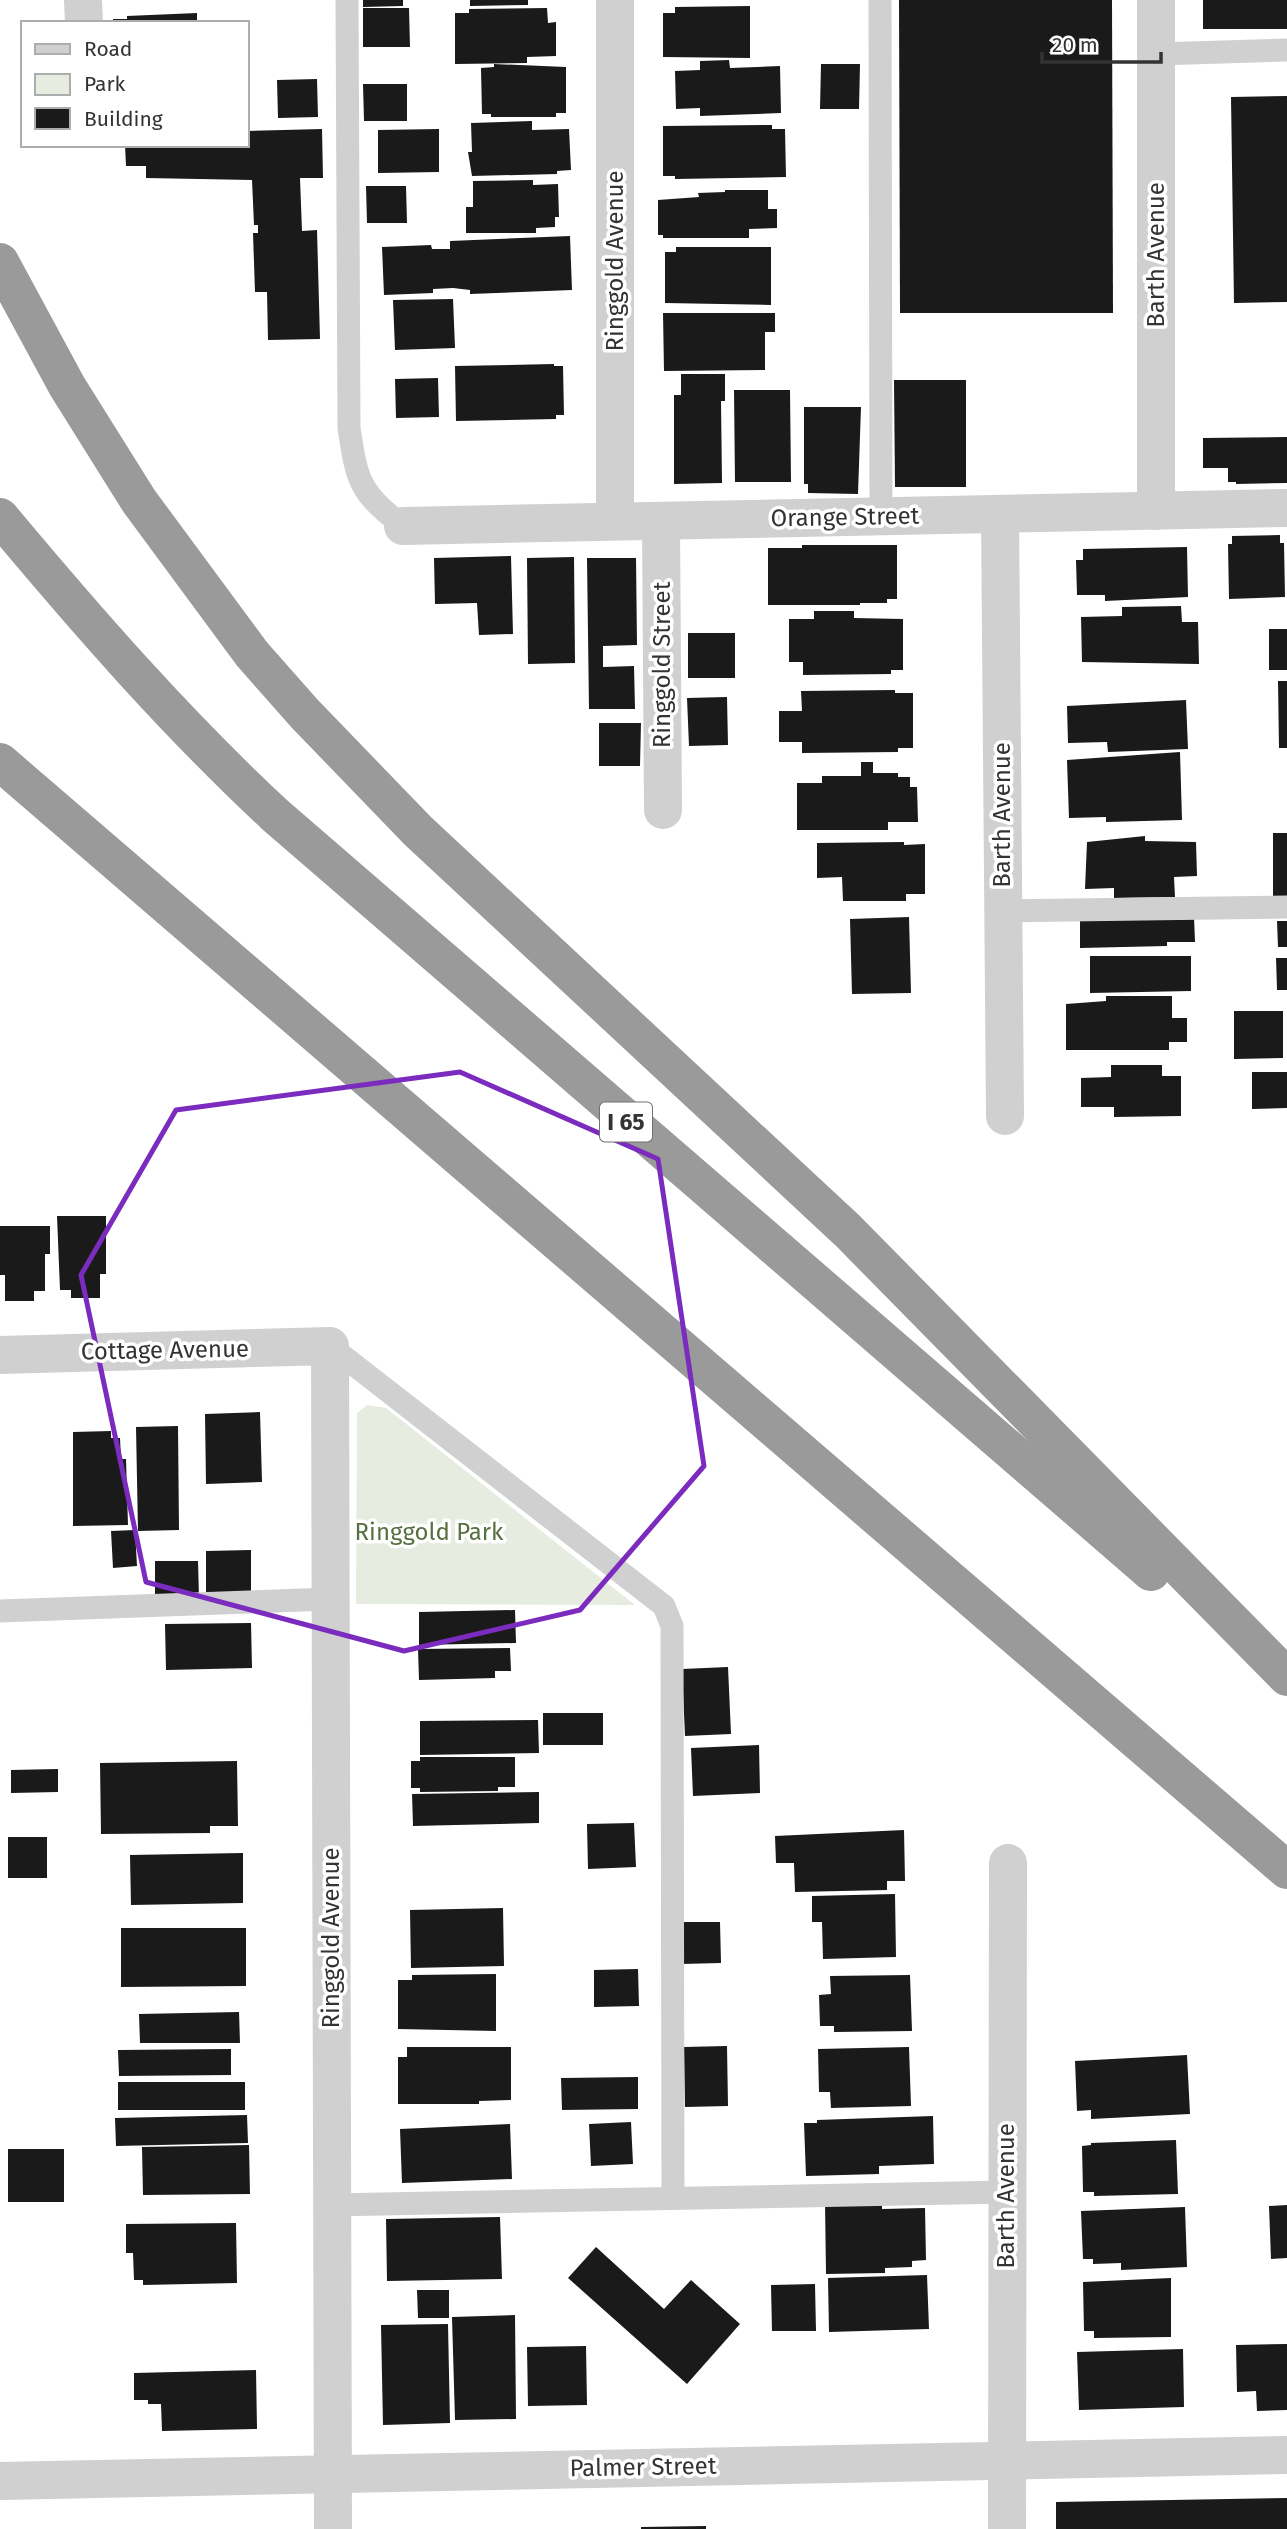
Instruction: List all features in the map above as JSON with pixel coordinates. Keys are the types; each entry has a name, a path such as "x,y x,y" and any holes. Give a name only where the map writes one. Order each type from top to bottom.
{"highway":[{"path":"0,261 67,386 139,501 252,654 305,714 418,831 848,1231 1287,1677"},
{"name":"I 65","path":"0,517 117,656 213,758 275,815 1287,1690"},
{"path":"0,762 1287,1870"}],"street":[{"path":"83,0 84,21"},
{"name":"Ringgold Avenue","path":"615,0 615,521"},
{"name":"Barth Avenue","path":"1156,0 1156,511"},
{"name":"Orange Street","path":"403,526 1287,508"},
{"name":"Barth Avenue","path":"1000,514 1005,1116"},
{"name":"Ringgold Street","path":"661,521 663,810"},
{"name":"Ringgold Avenue","path":"330,1346 333,2529"},
{"name":"Cottage Avenue","path":"0,1354 330,1346"},
{"name":"Barth Avenue","path":"1007,2529 1008,1863"},
{"name":"Palmer Street","path":"0,2481 1287,2455"}],"lane":[{"path":"347,0 349,428 357,477 380,508 403,526"},
{"path":"880,0 881,516"},
{"path":"1156,54 1287,50"},
{"path":"1003,911 1287,907"},
{"path":"330,1346 664,1606 672,1626 673,2197"},
{"path":"0,1611 330,1599"},
{"path":"331,2205 1006,2192"}],"highlighted area":[{"path":"460,1072 658,1159 704,1466 580,1610 404,1651 146,1582 81,1275 176,1110"}],"green space":[{"name":"Ringgold Park","path":"367,1405 386,1408 635,1605 356,1604 357,1413"}],"building":[{"path":"363,0 403,0 403,6 363,7"},
{"path":"470,0 528,0 528,5 470,6"},
{"path":"899,0 1112,0 1113,313 900,313"},
{"path":"1203,0 1287,0 1287,29 1203,29"},
{"path":"750,6 750,58 663,57 663,13 675,13 675,7"},
{"path":"363,8 409,8 410,47 363,47"},
{"path":"547,8 548,23 556,22 556,56 527,57 527,63 455,64 455,13 469,13 469,9"},
{"path":"197,13 197,21 113,21 127,19 127,16"},
{"path":"729,60 730,68 780,66 781,113 700,116 700,108 676,109 675,71 700,70 700,61"},
{"path":"494,64 566,67 566,113 556,113 556,117 491,117 491,114 482,114 481,68 494,67"},
{"path":"821,64 860,64 859,109 820,109"},
{"path":"317,79 318,117 278,118 277,80"},
{"path":"363,84 407,84 407,121 364,121"},
{"path":"1287,96 1287,302 1234,303 1231,97"},
{"path":"532,121 532,130 569,129 571,170 557,171 557,174 472,176 468,152 472,152 471,123"},
{"path":"772,125 772,129 785,129 786,177 675,179 675,176 663,176 663,126"},
{"path":"322,129 323,178 300,178 302,231 317,230 320,339 268,340 267,292 255,292 253,233 258,233 258,225 254,225 252,180 146,178 146,166 126,166 125,147 248,147 248,131"},
{"path":"439,129 439,172 378,173 378,130"},
{"path":"533,180 533,185 558,184 559,217 555,217 555,227 536,228 536,233 466,233 466,207 473,207 473,181"},
{"path":"366,186 406,186 407,223 367,223"},
{"path":"768,190 768,209 777,209 777,228 749,229 749,238 663,238 663,235 658,235 658,200 699,197 698,193"},
{"path":"570,236 572,290 470,294 470,290 453,288 433,289 433,293 384,295 382,247 431,245 432,249 450,249 450,241"},
{"path":"676,247 771,247 771,305 665,303 665,252 676,252"},
{"path":"453,299 455,348 395,350 393,300"},
{"path":"663,313 775,313 775,332 765,332 765,370 664,371"},
{"path":"455,366 563,366 564,415 556,415 556,419 456,421"},
{"path":"681,374 725,374 725,401 721,401 722,483 674,484 674,395 681,395"},
{"path":"438,378 439,417 396,418 395,379"},
{"path":"894,380 966,380 966,487 895,487"},
{"path":"734,390 790,390 791,482 735,482"},
{"path":"804,407 861,407 858,494 808,493 808,484 804,484"},
{"path":"1287,437 1287,483 1236,484 1228,482 1228,468 1203,468 1203,438"},
{"path":"1280,535 1280,543 1284,543 1285,597 1229,599 1228,544 1232,544 1232,536"},
{"path":"802,545 897,545 897,599 887,599 887,603 860,605 768,605 768,548 802,548"},
{"path":"1187,547 1188,597 1105,601 1105,595 1077,595 1076,560 1083,560 1083,549"},
{"path":"511,556 513,634 479,635 477,603 435,604 434,558"},
{"path":"574,557 575,663 528,664 527,558"},
{"path":"587,558 636,558 637,645 603,646 603,667 634,666 635,709 589,709"},
{"path":"1181,606 1182,622 1198,622 1199,664 1082,662 1081,617 1122,616 1122,607"},
{"path":"814,611 854,611 854,618 903,619 903,670 891,670 891,674 803,675 803,662 789,662 789,619 814,619"},
{"path":"1269,629 1287,629 1287,670 1269,670"},
{"path":"688,633 735,633 735,678 688,678"},
{"path":"1278,681 1287,681 1287,748 1279,748"},
{"path":"895,690 895,693 913,693 913,748 898,748 898,752 802,753 802,742 779,742 779,711 802,711 801,691"},
{"path":"727,697 728,745 689,746 687,698"},
{"path":"1186,700 1188,749 1108,752 1107,742 1068,743 1067,706"},
{"path":"599,723 641,723 640,766 599,766"},
{"path":"1180,752 1182,820 1106,822 1106,817 1069,818 1067,760"},
{"path":"861,762 873,762 873,773 898,773 898,777 910,777 910,787 917,787 918,822 888,822 888,830 797,830 797,783 822,783 822,776 861,776"},
{"path":"1273,833 1287,833 1287,896 1273,896"},
{"path":"1145,836 1145,841 1196,842 1197,876 1174,877 1175,897 1114,898 1114,888 1085,889 1087,842"},
{"path":"904,842 904,845 925,844 925,894 906,894 906,901 843,901 842,877 817,878 817,843"},
{"path":"909,917 911,993 852,994 850,919"},
{"path":"1194,917 1195,942 1167,942 1167,946 1080,948 1080,919"},
{"path":"1277,921 1287,921 1287,947 1278,947"},
{"path":"1090,956 1191,956 1191,991 1090,993"},
{"path":"1276,958 1287,958 1287,990 1277,990"},
{"path":"1106,996 1172,996 1172,1018 1187,1018 1187,1042 1169,1042 1169,1050 1066,1050 1066,1004 1106,1001"},
{"path":"1234,1011 1283,1011 1283,1058 1234,1059"},
{"path":"1111,1065 1162,1065 1162,1076 1181,1076 1181,1116 1114,1117 1114,1107 1081,1107 1081,1078 1111,1077"},
{"path":"1252,1072 1287,1072 1287,1108 1252,1109"},
{"path":"57,1216 106,1216 106,1274 100,1274 100,1298 71,1298 71,1290 60,1290"},
{"path":"0,1226 50,1226 50,1254 45,1254 45,1291 34,1291 34,1301 5,1301 5,1275 0,1275"},
{"path":"260,1412 262,1482 206,1484 205,1414"},
{"path":"178,1426 179,1530 138,1531 136,1427"},
{"path":"111,1431 111,1438 120,1438 121,1459 126,1459 128,1525 73,1526 73,1432"},
{"path":"135,1530 137,1566 113,1568 111,1531"},
{"path":"251,1550 251,1592 206,1592 206,1551"},
{"path":"155,1561 198,1561 199,1598 155,1599"},
{"path":"515,1610 516,1643 419,1645 419,1612"},
{"path":"251,1623 252,1668 166,1670 165,1624"},
{"path":"510,1648 511,1671 495,1671 495,1678 419,1680 418,1649"},
{"path":"728,1667 731,1734 685,1736 682,1669"},
{"path":"543,1713 603,1713 603,1745 543,1745"},
{"path":"538,1720 539,1753 420,1755 420,1721"},
{"path":"759,1745 760,1793 693,1796 691,1748"},
{"path":"420,1757 515,1757 515,1787 498,1787 498,1791 420,1792 420,1788 411,1788 411,1761 420,1761"},
{"path":"237,1761 238,1826 210,1826 210,1833 101,1834 100,1763"},
{"path":"58,1769 58,1792 11,1793 11,1770"},
{"path":"539,1792 539,1823 413,1826 412,1794"},
{"path":"634,1823 636,1867 588,1869 587,1824"},
{"path":"904,1830 905,1881 887,1881 887,1890 795,1892 794,1863 776,1863 775,1836"},
{"path":"8,1837 47,1837 47,1878 8,1878"},
{"path":"243,1853 243,1903 131,1905 130,1855"},
{"path":"895,1894 896,1957 823,1959 822,1922 812,1922 812,1896"},
{"path":"503,1908 504,1966 411,1968 410,1910"},
{"path":"680,1922 720,1922 721,1963 681,1964"},
{"path":"121,1928 246,1928 246,1986 121,1987"},
{"path":"638,1969 639,2006 594,2007 594,1970"},
{"path":"496,1974 496,2031 398,2029 398,1980 412,1980 412,1975"},
{"path":"910,1975 912,2031 834,2032 834,2026 820,2026 819,1995 831,1994 830,1976"},
{"path":"239,2012 240,2043 140,2043 139,2014"},
{"path":"727,2046 728,2106 685,2107 684,2047"},
{"path":"407,2047 511,2047 511,2100 479,2101 479,2104 398,2104 398,2057 407,2057"},
{"path":"909,2047 911,2106 831,2108 830,2092 819,2092 818,2049"},
{"path":"231,2049 231,2075 119,2076 118,2050"},
{"path":"1187,2055 1190,2114 1091,2119 1091,2110 1077,2111 1075,2061"},
{"path":"638,2077 638,2109 562,2110 561,2078"},
{"path":"118,2082 245,2082 245,2110 118,2110"},
{"path":"247,2115 248,2143 116,2146 115,2118"},
{"path":"933,2116 934,2164 879,2166 879,2174 806,2176 804,2123 817,2123 817,2120"},
{"path":"631,2122 633,2164 591,2166 589,2124"},
{"path":"510,2124 512,2179 402,2183 400,2129"},
{"path":"1176,2140 1178,2194 1094,2196 1094,2192 1083,2192 1082,2146 1091,2143"},
{"path":"249,2145 250,2194 143,2195 142,2147"},
{"path":"8,2149 64,2149 64,2202 8,2202"},
{"path":"882,2201 882,2209 925,2208 926,2260 912,2261 912,2267 885,2268 885,2273 826,2274 825,2202"},
{"path":"1287,2205 1287,2258 1271,2259 1269,2206"},
{"path":"1185,2207 1187,2267 1121,2270 1121,2263 1093,2264 1093,2259 1083,2259 1081,2211"},
{"path":"500,2217 502,2279 387,2281 386,2219"},
{"path":"236,2223 237,2283 143,2285 143,2280 134,2280 133,2253 126,2253 126,2224"},
{"path":"596,2247 664,2309 691,2280 740,2324 687,2384 568,2278"},
{"path":"927,2275 929,2329 829,2332 828,2278"},
{"path":"1171,2278 1171,2337 1094,2338 1094,2331 1084,2331 1083,2282"},
{"path":"815,2284 816,2331 772,2331 771,2285"},
{"path":"417,2290 449,2290 449,2318 418,2318"},
{"path":"515,2315 516,2419 455,2420 452,2317"},
{"path":"448,2324 450,2423 383,2425 381,2325"},
{"path":"1287,2344 1287,2410 1257,2411 1256,2391 1237,2392 1236,2345"},
{"path":"586,2346 587,2405 528,2406 527,2347"},
{"path":"1183,2349 1184,2407 1079,2410 1077,2352"},
{"path":"256,2370 257,2429 162,2431 161,2404 134,2400 134,2373"},
{"path":"1287,2498 1287,2529 1056,2529 1056,2502"},
{"path":"706,2526 706,2529 641,2529 641,2527"}]}
